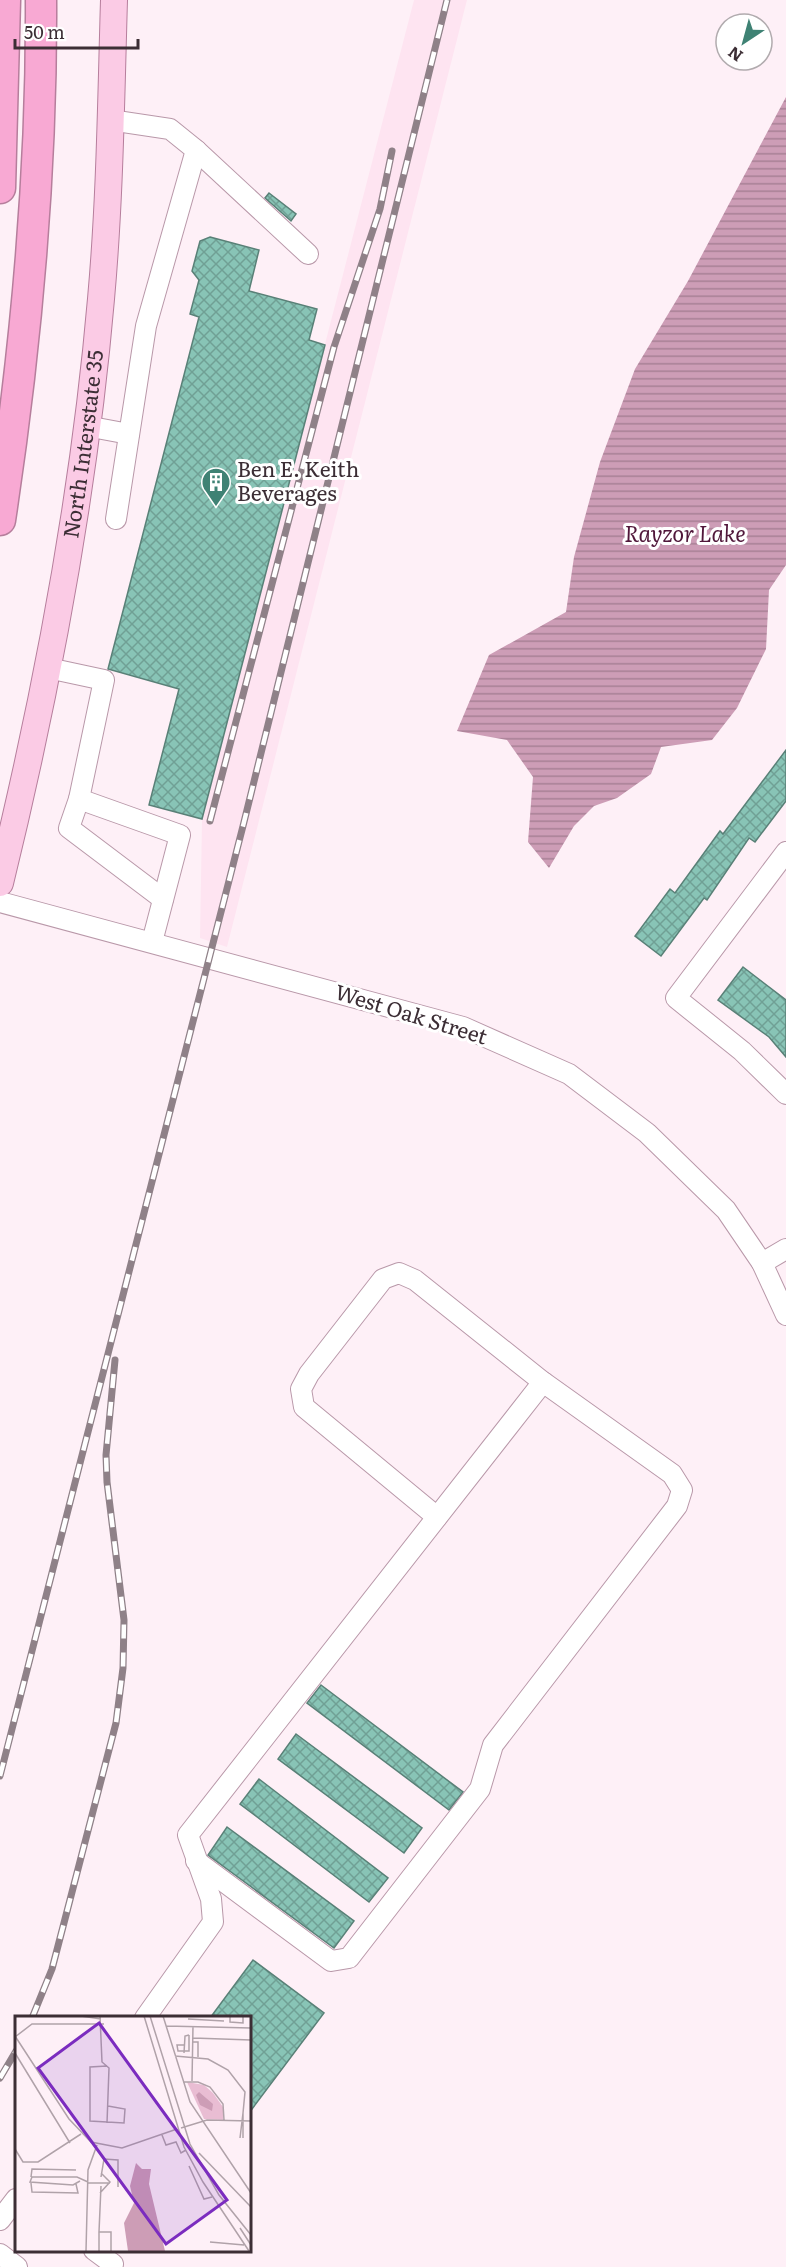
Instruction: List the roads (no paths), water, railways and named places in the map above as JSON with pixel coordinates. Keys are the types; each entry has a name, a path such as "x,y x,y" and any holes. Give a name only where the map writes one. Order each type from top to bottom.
{"highway":[{"path":"0,188 5,0"},
{"path":"0,520 9,463 33,228 42,8"}],"main road":[{"name":"North Interstate 35","path":"0,883 67,573 86,426 101,299 114,0"}],"street":[{"path":"110,120 170,129 196,150 308,254"},
{"path":"116,519 146,326 196,150"},
{"path":"86,426 129,434"},
{"path":"48,668 104,680 79,799 69,828 163,899"},
{"path":"79,799 180,835 152,942"},
{"path":"786,852 676,998 742,1051 786,1094"},
{"name":"West Oak Street","path":"0,902 464,1027 569,1074 647,1133 726,1210 762,1263 786,1315"},
{"path":"762,1263 786,1249"},
{"path":"196,1861 331,1961 349,1958 465,1811 480,1788 493,1745 677,1506 682,1490 672,1474 543,1382 415,1280 399,1273 383,1279 309,1374 301,1389 304,1407 437,1517"},
{"path":"146,2016 213,1922 212,1899 188,1835 543,1382"},
{"path":"0,2220 15,2200"},
{"path":"97,2252 113,2264"},
{"path":"0,2253 17,2267"}],"water":[{"name":"Rayzor Lake","path":"786,97 786,565 769,590 766,649 737,708 712,740 661,747 651,774 617,798 594,806 574,826 549,868 528,842 533,777 507,740 457,731 489,655 566,612 574,557 600,462 635,369 688,281"}],"railway":[{"path":"0,1776 243,826 447,0"},
{"path":"210,821 334,347 380,209 392,151"},
{"path":"33,2016 52,1969 116,1723 123,1668 124,1620 107,1482 106,1455 115,1360"},
{"path":"0,2078 15,2053"}],"place":[{"name":"Ben E. Keith Beverages","path":"216,508"}]}
